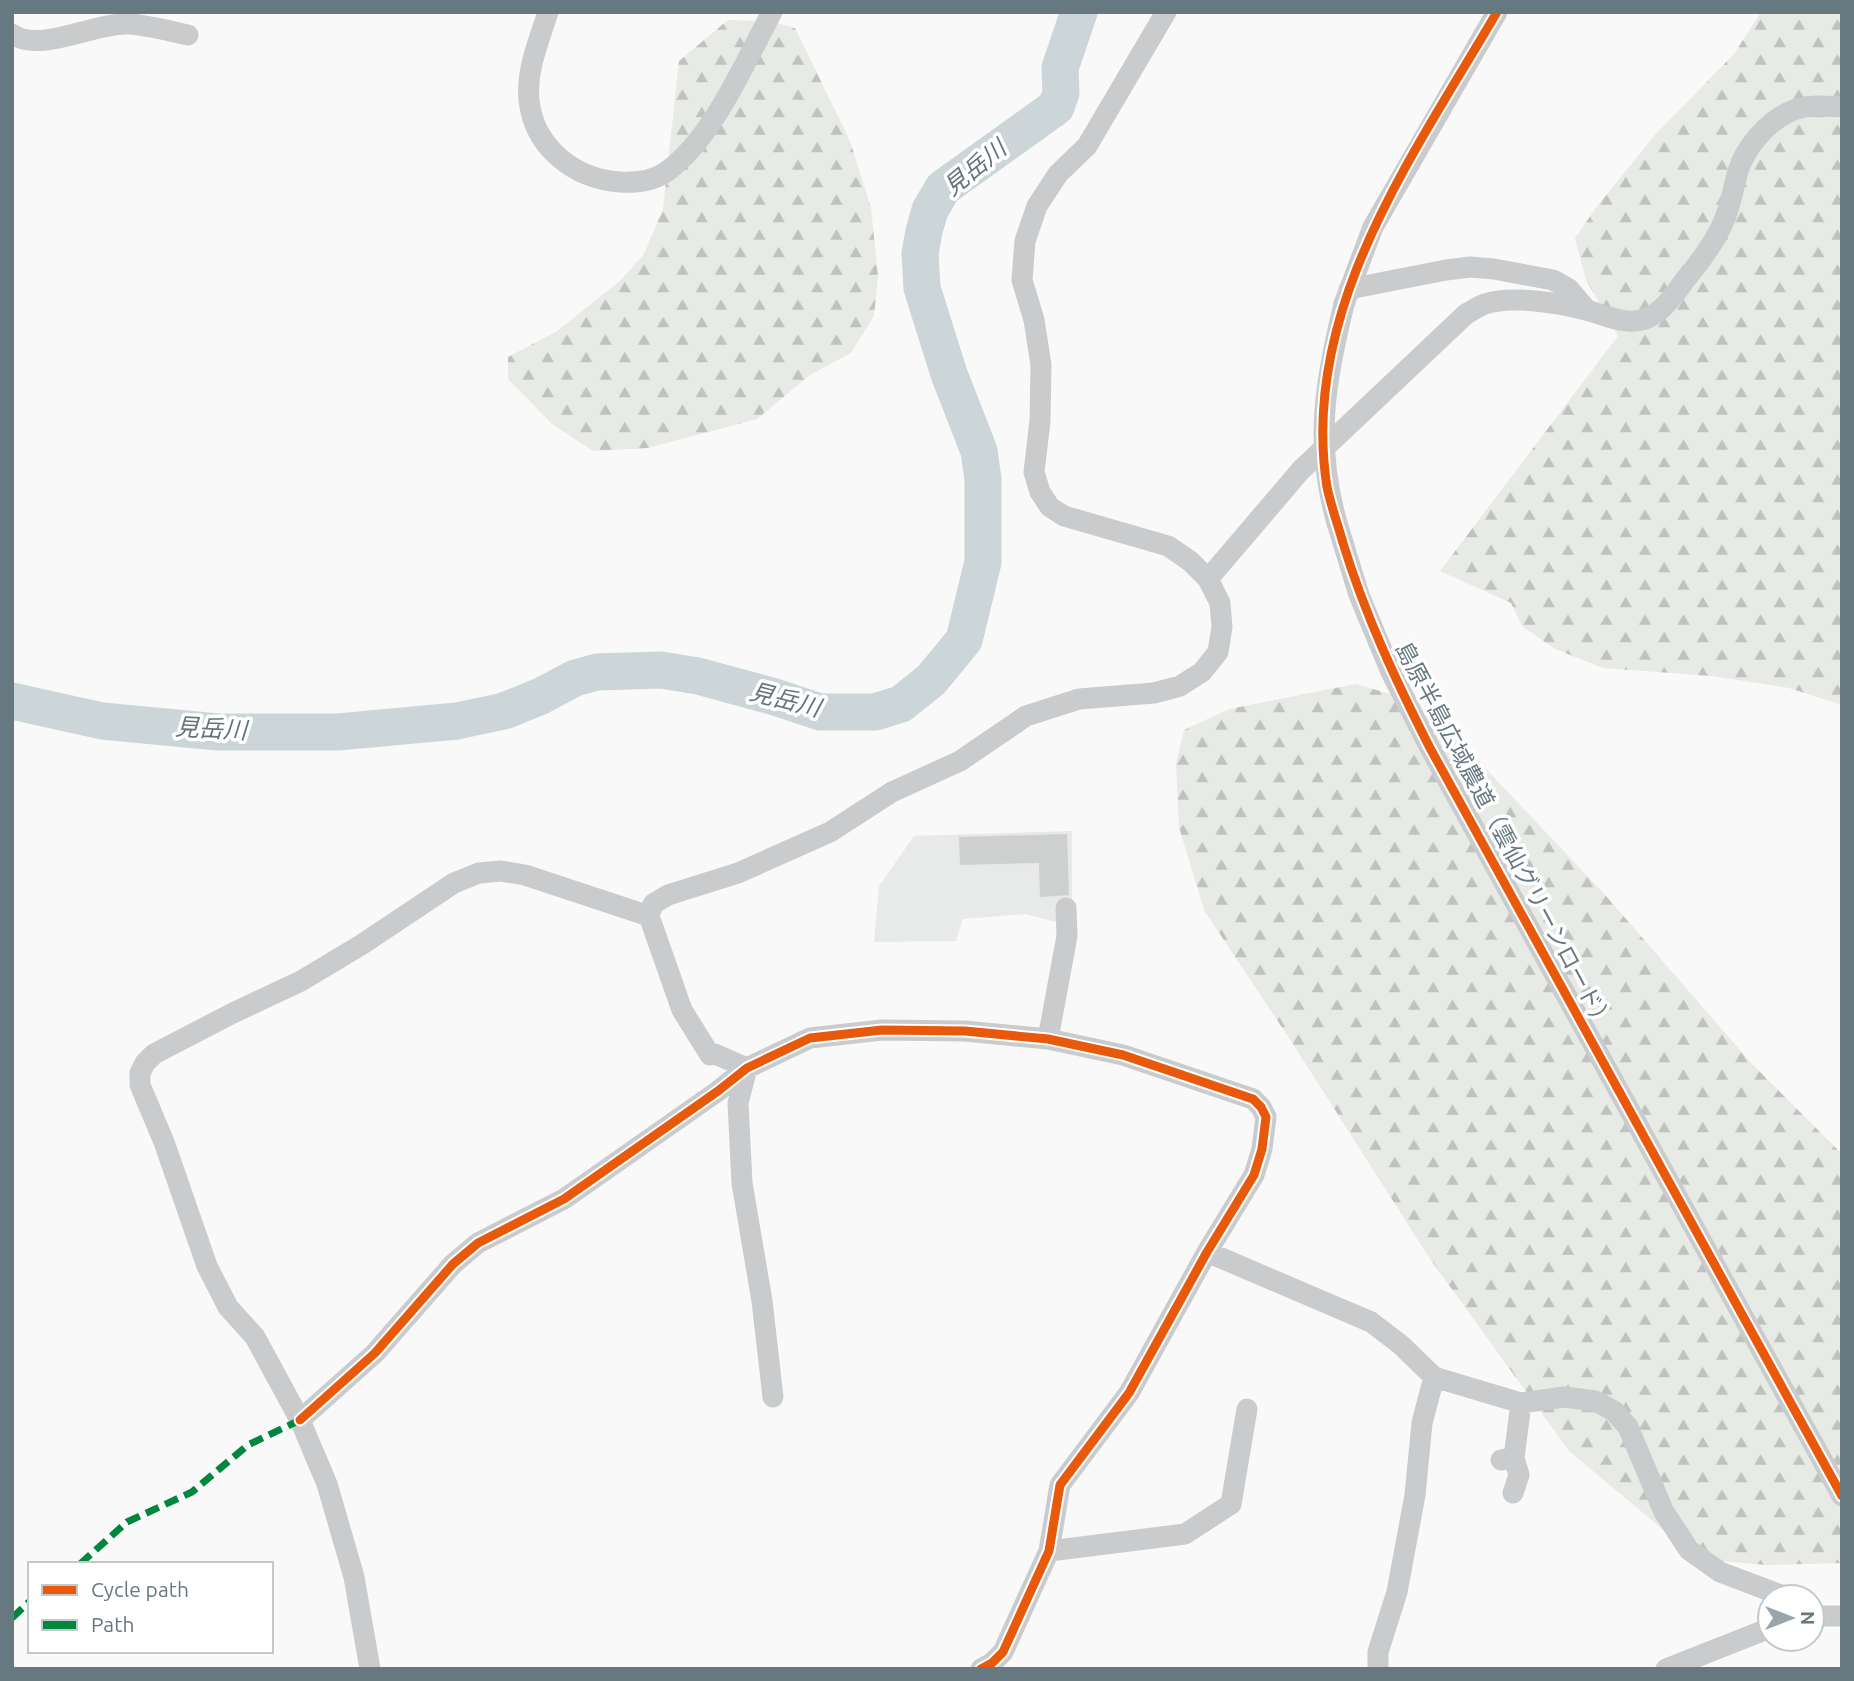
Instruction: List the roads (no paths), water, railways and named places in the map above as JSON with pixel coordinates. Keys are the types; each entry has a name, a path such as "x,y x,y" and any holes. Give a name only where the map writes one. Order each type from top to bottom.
{"street":[{"path":"548,12 529,72 529,101 535,128 551,150 574,170 601,181 638,183 664,173 692,149 772,12"},
{"path":"747,1068 715,1054 710,1055 682,1010 649,916 653,905 668,895 738,873 830,832 892,792 960,761 1026,716 1079,699 1154,693 1180,686 1202,672 1217,652 1222,627 1220,603 1208,579 1190,561 1168,547 1063,516 1050,506 1040,492 1034,472 1040,421 1041,365 1034,320 1022,280 1025,241 1037,206 1058,174 1087,146 1166,12"},
{"name":"島原半島広域農道（雲仙グリーンロード）","path":"1497,12 1373,227 1346,296 1331,360 1323,431 1328,491 1359,595 1391,672 1487,853 1842,1496"},
{"path":"12,34 33,42 115,24 130,24 188,35"},
{"path":"1208,579 1301,470 1466,314 1486,304 1509,301 1538,302 1587,310 1605,318 1627,322 1648,317 1670,301 1712,245 1724,221 1749,146 1769,125 1790,111 1813,106 1842,107"},
{"path":"1346,296 1446,270 1470,267 1553,280 1569,289 1587,310"},
{"path":"370,1669 354,1577 327,1484 300,1420 255,1337 228,1307 207,1266 164,1142 140,1084 140,1073 154,1054 301,981 454,883 479,873 501,871 525,875 649,916"},
{"path":"1048,1039 1067,936 1066,908"},
{"path":"300,1420 375,1353 453,1264 478,1243 564,1199 747,1068 810,1038 882,1030 965,1031 1048,1039 1123,1055 1254,1099 1266,1117 1262,1149 1254,1174 1207,1252 1129,1393 1060,1485 1049,1551 1003,1652 981,1669"},
{"path":"747,1068 738,1103 742,1183 762,1301 773,1397"},
{"path":"1207,1252 1371,1322 1401,1345 1434,1377 1521,1403 1564,1397 1595,1401 1614,1411 1628,1427 1664,1512 1689,1550 1720,1572 1756,1586"},
{"path":"1378,1669 1378,1652 1397,1592 1415,1494 1422,1423 1434,1377"},
{"path":"1513,1493 1518,1475 1508,1459 1521,1403"},
{"path":"1049,1551 1185,1534 1231,1504 1247,1409"},
{"path":"1666,1669 1756,1634"}],"waterway":[{"name":"見岳川","path":"12,701 102,721 218,732 338,732 457,721 504,711 575,678 597,672 661,670 698,676 820,712 875,712 901,704 931,680 964,640 983,562 983,479 979,451 949,374 922,288 920,254 924,231 930,210 943,188 1056,107 1061,93 1060,68 1079,12"}]}
